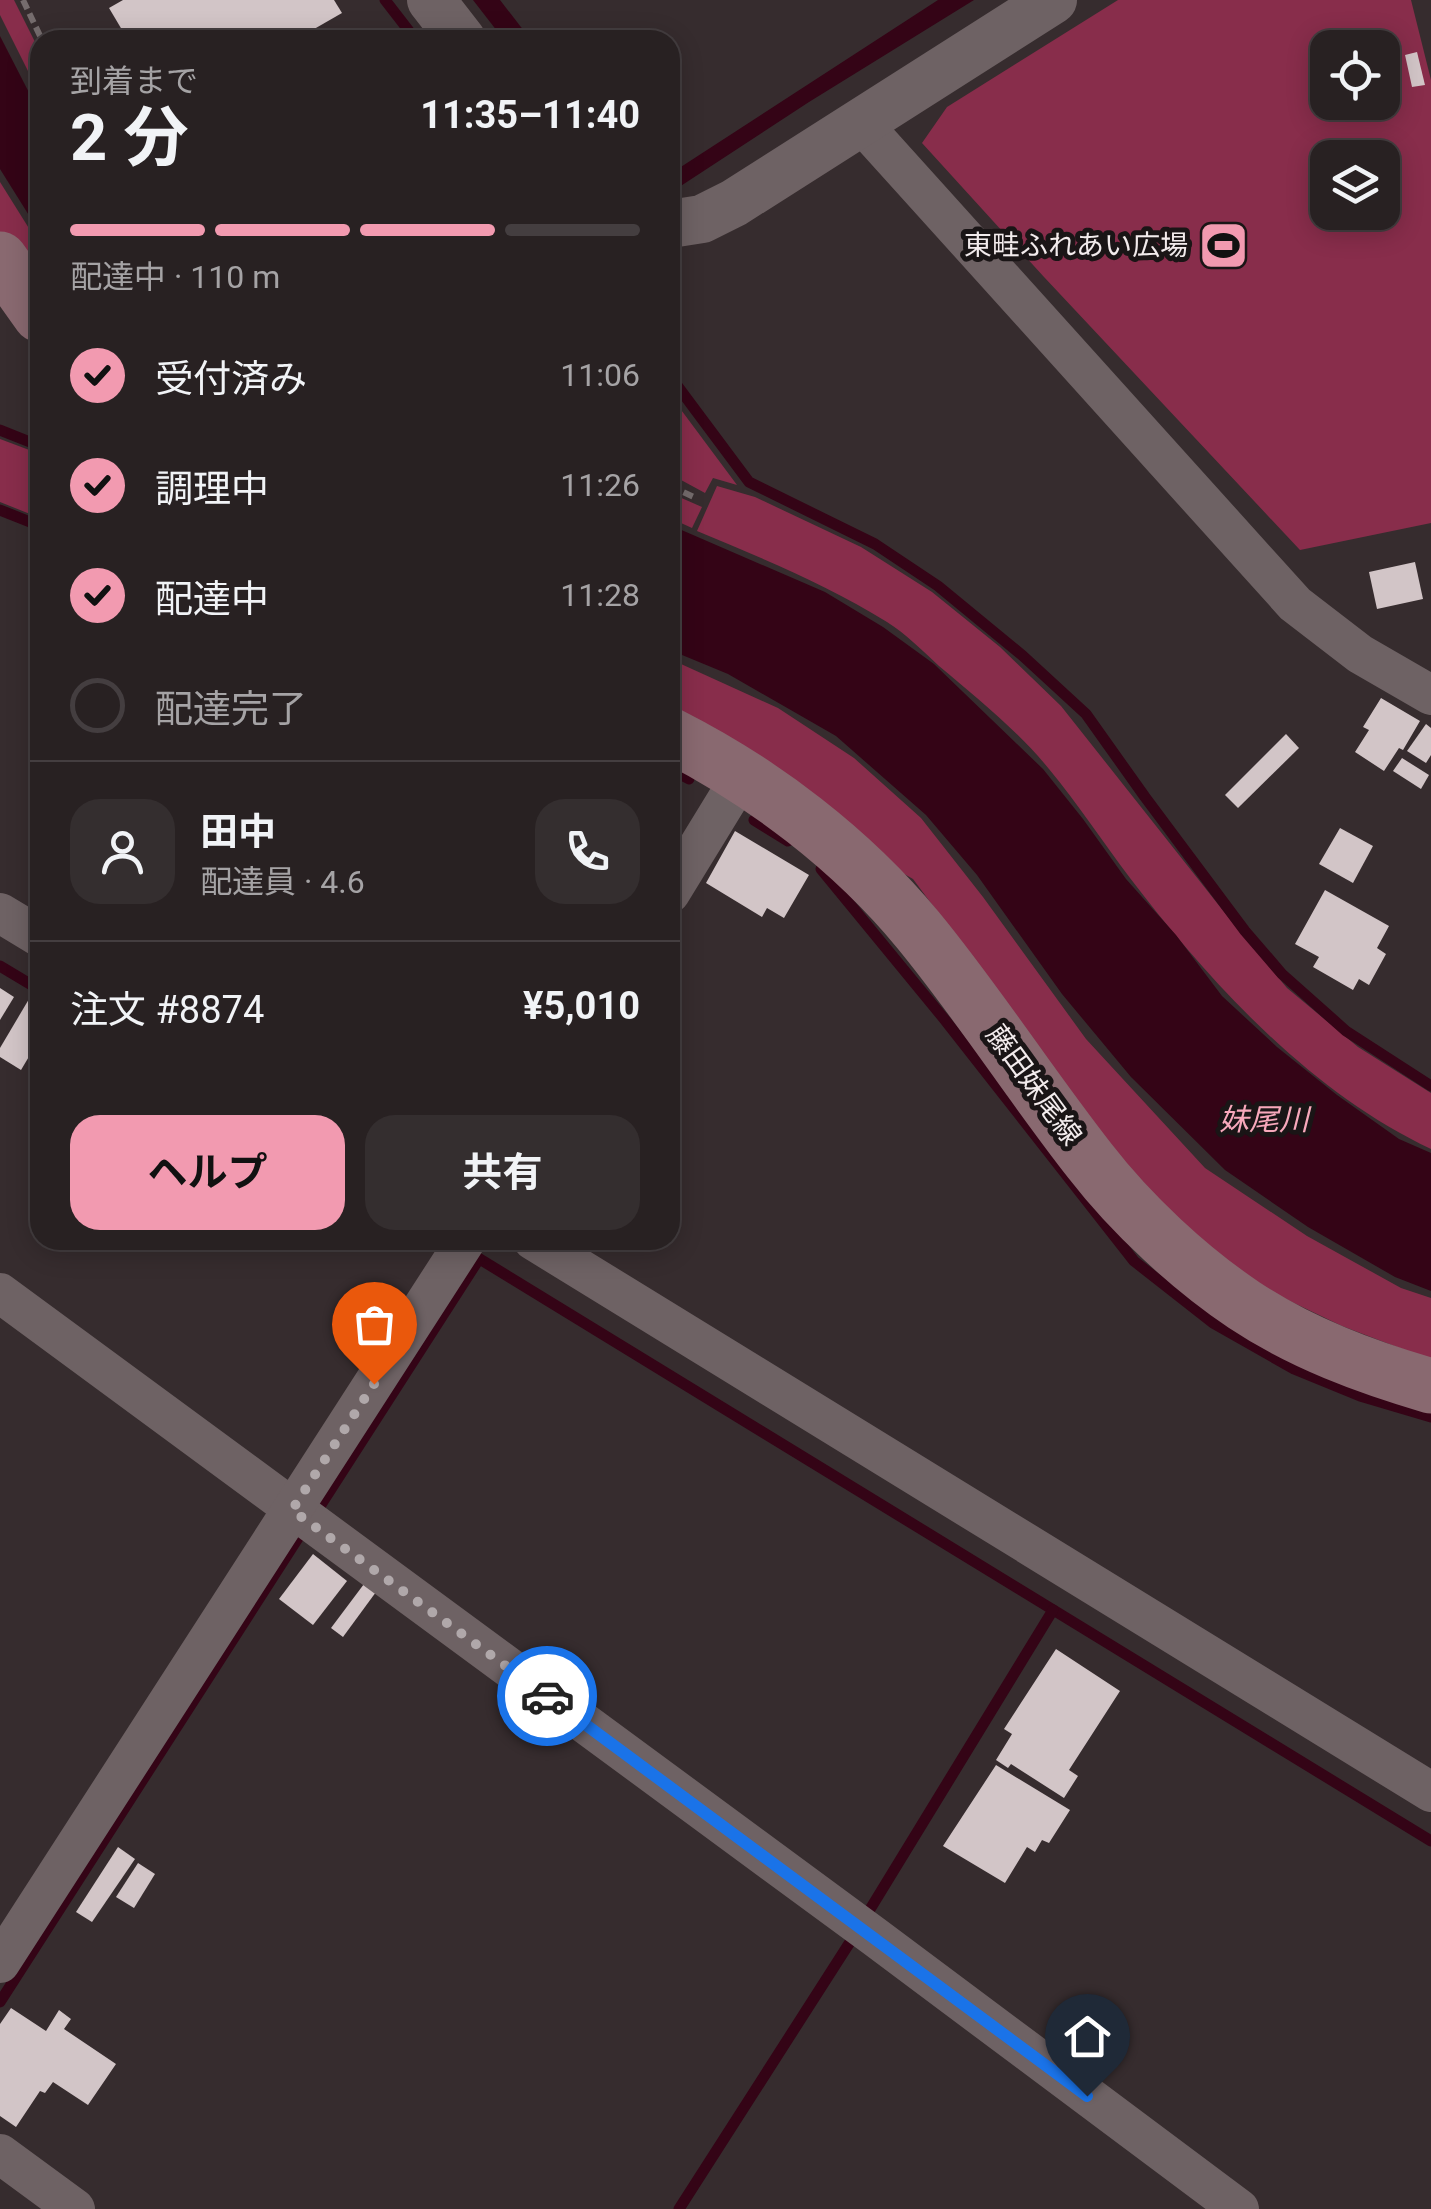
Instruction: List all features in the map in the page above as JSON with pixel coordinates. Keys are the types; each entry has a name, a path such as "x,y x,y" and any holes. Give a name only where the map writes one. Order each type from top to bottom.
{"main road":[{"path":"0,259 30,301"},
{"name":"藤田妹尾線","path":"680,742 741,776 796,815 883,891 945,964 1092,1164 1186,1260 1245,1305 1308,1342 1431,1386"}],"street":[{"path":"432,0 454,30"},
{"path":"680,222 702,218 734,203 1053,0"},
{"path":"862,124 1295,604 1360,654 1431,695"},
{"path":"680,877 741,776"},
{"path":"0,913 30,931"},
{"path":"0,1963 459,1250"},
{"path":"549,1250 1431,1792"},
{"path":"0,1294 1239,2209"},
{"path":"0,2154 75,2209"}],"path":[{"path":"23,0 37,30"},
{"path":"680,491 696,498"}],"shaded area":[{"path":"0,0 14,0 30,32 30,75 0,15"},
{"name":"東畦ふれあい広場","path":"1118,0 1411,0 1431,80 1431,523 1300,550 922,143 947,107"},
{"path":"0,182 30,230 30,268 0,233"},
{"path":"680,408 737,485 713,478 705,493 680,479"},
{"path":"0,439 30,450 30,514 0,502"},
{"path":"717,486 755,497 861,547 932,592 1000,647 1061,706 1287,988 1358,1047 1431,1093 1431,1149 1345,1098 1266,1032 1194,957 1037,755 908,637 818,584 697,531"},
{"path":"680,497 702,507 692,528 680,523"},
{"path":"680,664 778,708 854,758 921,818 1086,1039 1205,1168 1307,1236 1401,1288 1431,1298 1431,1360 1342,1326 1246,1280 1174,1222 1108,1150 913,879 859,848 680,728"}],"water":[{"path":"473,0 500,0 523,30 496,30"},
{"path":"938,0 974,0 680,186 680,168"},
{"path":"0,36 30,94 30,217 0,169"},
{"name":"妹尾川","path":"680,529 825,592 934,664 1043,769 1222,996 1337,1095 1399,1139 1431,1153 1431,1291 1395,1277 1308,1227 1225,1170 1131,1077 1062,994 977,875 926,815 836,736 728,674 680,654"}],"building":[{"path":"123,0 334,0 342,13 312,30 122,30 109,8"},
{"path":"1417,52 1425,85 1412,87 1405,55"},
{"path":"1415,562 1423,599 1377,609 1369,572"},
{"path":"1381,698 1420,721 1403,750 1399,748 1384,771 1355,752 1369,730 1363,727"},
{"path":"1426,724 1431,728 1431,755 1426,763 1407,751"},
{"path":"1286,734 1299,748 1238,808 1225,795"},
{"path":"1402,758 1429,775 1421,789 1393,771"},
{"path":"1340,828 1373,846 1353,883 1319,864"},
{"path":"735,831 809,875 784,918 767,908 762,917 706,883"},
{"path":"1325,890 1389,926 1377,948 1386,954 1369,985 1359,979 1353,990 1313,967 1319,957 1295,944"},
{"path":"0,988 14,997 0,1020"},
{"path":"30,1000 30,1055 21,1070 0,1057 0,1048"},
{"path":"313,1554 347,1581 313,1625 279,1599"},
{"path":"364,1584 376,1592 343,1637 331,1628"},
{"path":"1056,1649 1120,1691 1069,1770 1078,1776 1064,1798 1011,1764 1008,1768 996,1760 1012,1734 1004,1729"},
{"path":"996,1765 1070,1810 1049,1843 1042,1840 1035,1852 1027,1847 1005,1883 943,1846"},
{"path":"118,1847 135,1859 92,1922 76,1912"},
{"path":"138,1863 155,1874 134,1908 116,1897"},
{"path":"11,2008 46,2031 59,2010 71,2019 64,2029 116,2064 88,2105 53,2082 45,2093 40,2091 16,2127 0,2116 0,2024"}],"waterway":[{"path":"385,0 408,30"},
{"path":"680,389 749,482 875,544 938,586 1086,714 1245,931 1282,974 1346,1031 1431,1086"},
{"path":"0,430 30,442"},
{"path":"0,510 30,522"},
{"path":"680,774 689,779"},
{"path":"754,820 788,841"},
{"path":"821,869 1134,1261 1213,1323 1294,1369 1360,1396 1431,1417"},
{"path":"0,966 30,984"},
{"path":"465,1250 1431,1841"},
{"path":"315,1514 479,1259"},
{"path":"0,2002 300,1535"},
{"path":"869,1911 1053,1610"},
{"path":"679,2209 852,1939"}],"way so far":[{"path":"374,1384 292,1510 547,1696"}],"place":[{"name":"東畦ふれあい広場","path":"1223,245"}],"route":[{"path":"547,1696 1087,2096"}]}
